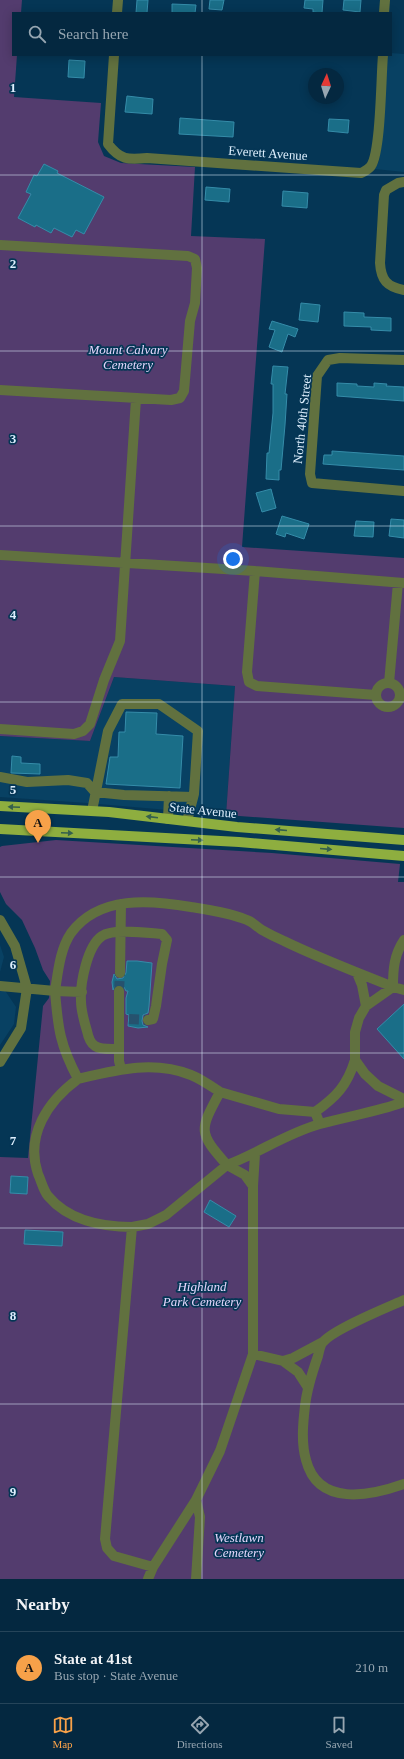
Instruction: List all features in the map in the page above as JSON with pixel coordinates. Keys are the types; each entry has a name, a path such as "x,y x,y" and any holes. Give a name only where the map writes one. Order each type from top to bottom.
{"main road":[{"name":"State Avenue","path":"0,806 92,811 237,827 404,840"},
{"path":"0,829 239,842 404,856"}],"street":[{"path":"117,12 118,0"},
{"path":"384,12 385,0"},
{"name":"Everett Avenue","path":"114,56 108,144 115,153 122,158 147,158 361,173 372,165 377,142 383,56"},
{"path":"404,182 398,183 386,190 384,195 380,263 380,273 386,282 393,287 404,290"},
{"path":"0,245 188,256 195,259 197,268 195,303 190,321 184,391 180,398 171,400 136,399 0,390"},
{"name":"North 40th Street","path":"404,360 340,358 328,360 317,376 310,474 312,484 404,492"},
{"path":"0,729 74,734 83,731 90,724 120,641 136,399"},
{"path":"0,555 255,571 401,583 389,683"},
{"path":"255,571 247,672 249,682 257,686 376,695"},
{"path":"389,683 396,686 402,697 397,704 389,708 381,706 378,703 376,695 378,688 389,683"},
{"path":"92,811 108,732 122,704 159,704 198,731 193,797 187,821"},
{"path":"0,777 27,782 68,780 81,782 87,783 95,792 124,795 193,797"},
{"path":"168,819 169,796"},
{"path":"78,1079 66,1056 60,1036 56,991 60,961 65,943 79,923 98,911 121,904 140,901 160,902 249,920 262,930 284,941 357,973 404,990"},
{"path":"120,973 121,904"},
{"path":"0,920 16,946 27,988 21,1028 0,1062"},
{"path":"119,1049 95,1047 90,1040 83,1019 81,1000 87,962 93,948 101,936 110,932 121,932 162,934 165,936 167,940 156,970 156,1006 153,1019 148,1020"},
{"path":"393,987 393,965 397,951 404,940"},
{"path":"357,973 362,984 366,1006"},
{"path":"0,986 82,992"},
{"path":"393,987 366,1006 359,1018 355,1032 355,1060 350,1075 342,1089 330,1102 315,1112 279,1109 220,1092 192,1075 172,1069 147,1067 121,1069 78,1079 54,1100 44,1115 36,1132 34,1148 35,1165 47,1195 60,1207 75,1216 92,1222 132,1227 148,1224 166,1215 227,1165 255,1154 283,1138 320,1124 383,1110 404,1100"},
{"path":"119,991 124,1018 119,1049 121,1069"},
{"path":"355,1060 364,1074 378,1086 404,1100"},
{"path":"220,1092 208,1115 205,1134 208,1142 227,1165 245,1175 253,1186"},
{"path":"315,1112 320,1124"},
{"path":"148,1579 153,1567 196,1500 220,1451 253,1354 253,1186 255,1154"},
{"path":"132,1227 104,1539 107,1548 114,1556 133,1560 153,1567"},
{"path":"283,1361 293,1358 323,1342 336,1332 404,1300"},
{"path":"323,1342 307,1386 303,1441 306,1461 314,1475 323,1486 342,1495 353,1495 404,1484"},
{"path":"253,1354 283,1361 298,1372 307,1386"},
{"path":"196,1500 200,1517 196,1579"}],"shaded area":[{"path":"392,53 404,54 404,172 375,169 379,161 387,56 392,56"},
{"path":"114,677 235,686 226,815 0,797 0,736 90,741"},
{"path":"0,945 4,957 0,972"},
{"path":"0,983 16,1007 14,1024 0,1045"}],"green space":[{"name":"Mount Calvary Cemetery","path":"0,0 22,0 21,12 12,12 12,56 17,56 14,97 101,103 98,142 104,156 121,163 195,167 191,236 265,239 242,547 404,558 404,828 226,815 235,686 114,677 90,741 0,736"},
{"name":"Highland Park Cemetery","path":"56,840 272,853 400,864 398,882 404,882 404,1579 0,1579 0,1157 28,1158 43,1006 49,998 50,981 43,970 22,920 6,904 0,892 0,847"}],"building":[{"path":"137,0 148,0 147,12 136,12"},
{"path":"210,0 224,0 222,10 209,9"},
{"path":"305,0 323,0 322,12 313,12 313,9 304,8"},
{"path":"344,0 361,0 360,12 343,10"},
{"path":"172,4 196,5 195,12 172,12"},
{"path":"69,60 85,61 84,78 68,77"},
{"path":"127,96 153,99 152,114 125,112"},
{"path":"180,118 234,122 233,137 179,134"},
{"path":"329,119 349,120 348,133 328,131"},
{"path":"44,164 58,171 57,173 104,197 84,234 76,230 72,237 54,228 51,233 18,218 31,194 26,192 34,175 37,176"},
{"path":"206,187 230,189 229,202 205,200"},
{"path":"283,191 308,193 307,208 282,206"},
{"path":"301,303 320,305 318,322 299,320"},
{"path":"344,312 364,313 364,317 391,318 391,331 371,330 371,327 344,326"},
{"path":"272,321 298,329 295,337 288,334 282,352 269,347 275,330 269,329"},
{"path":"273,366 288,367 285,394 287,394 285,425 279,480 266,479 267,453 269,453 273,413 273,384 271,384"},
{"path":"337,383 374,387 374,383 387,384 386,386 404,387 404,401 337,396"},
{"path":"332,451 404,456 404,470 323,464 324,455 332,455"},
{"path":"271,489 276,508 262,512 256,493"},
{"path":"282,516 309,524 304,539 286,533 285,537 276,534"},
{"path":"391,519 404,520 404,538 389,536"},
{"path":"356,521 374,522 373,537 354,536"},
{"path":"126,712 157,713 156,734 183,736 180,788 106,784 110,757 118,757 119,732 125,732"},
{"path":"12,756 21,757 21,763 40,764 40,774 11,773"},
{"path":"127,961 152,963 148,1013 143,1015 142,1021 143,1025 148,1027 138,1028 128,1026 129,1015 126,1014 126,998 128,991 119,985 115,986 113,990 112,982 114,974 117,979 123,978 126,973"},
{"path":"404,1004 404,1059 377,1029"},
{"path":"11,1176 28,1177 27,1194 10,1193"},
{"path":"210,1200 236,1216 229,1227 204,1212"},
{"path":"25,1230 63,1232 62,1246 24,1244"}],"tunnel":[{"path":"119,991 120,973"},
{"path":"129,1019 148,1020"}],"place":[{"name":"State at 41st","path":"38,843"}],"park label":[{"name":"Westlawn Cemetery","path":"239,1544"}]}
